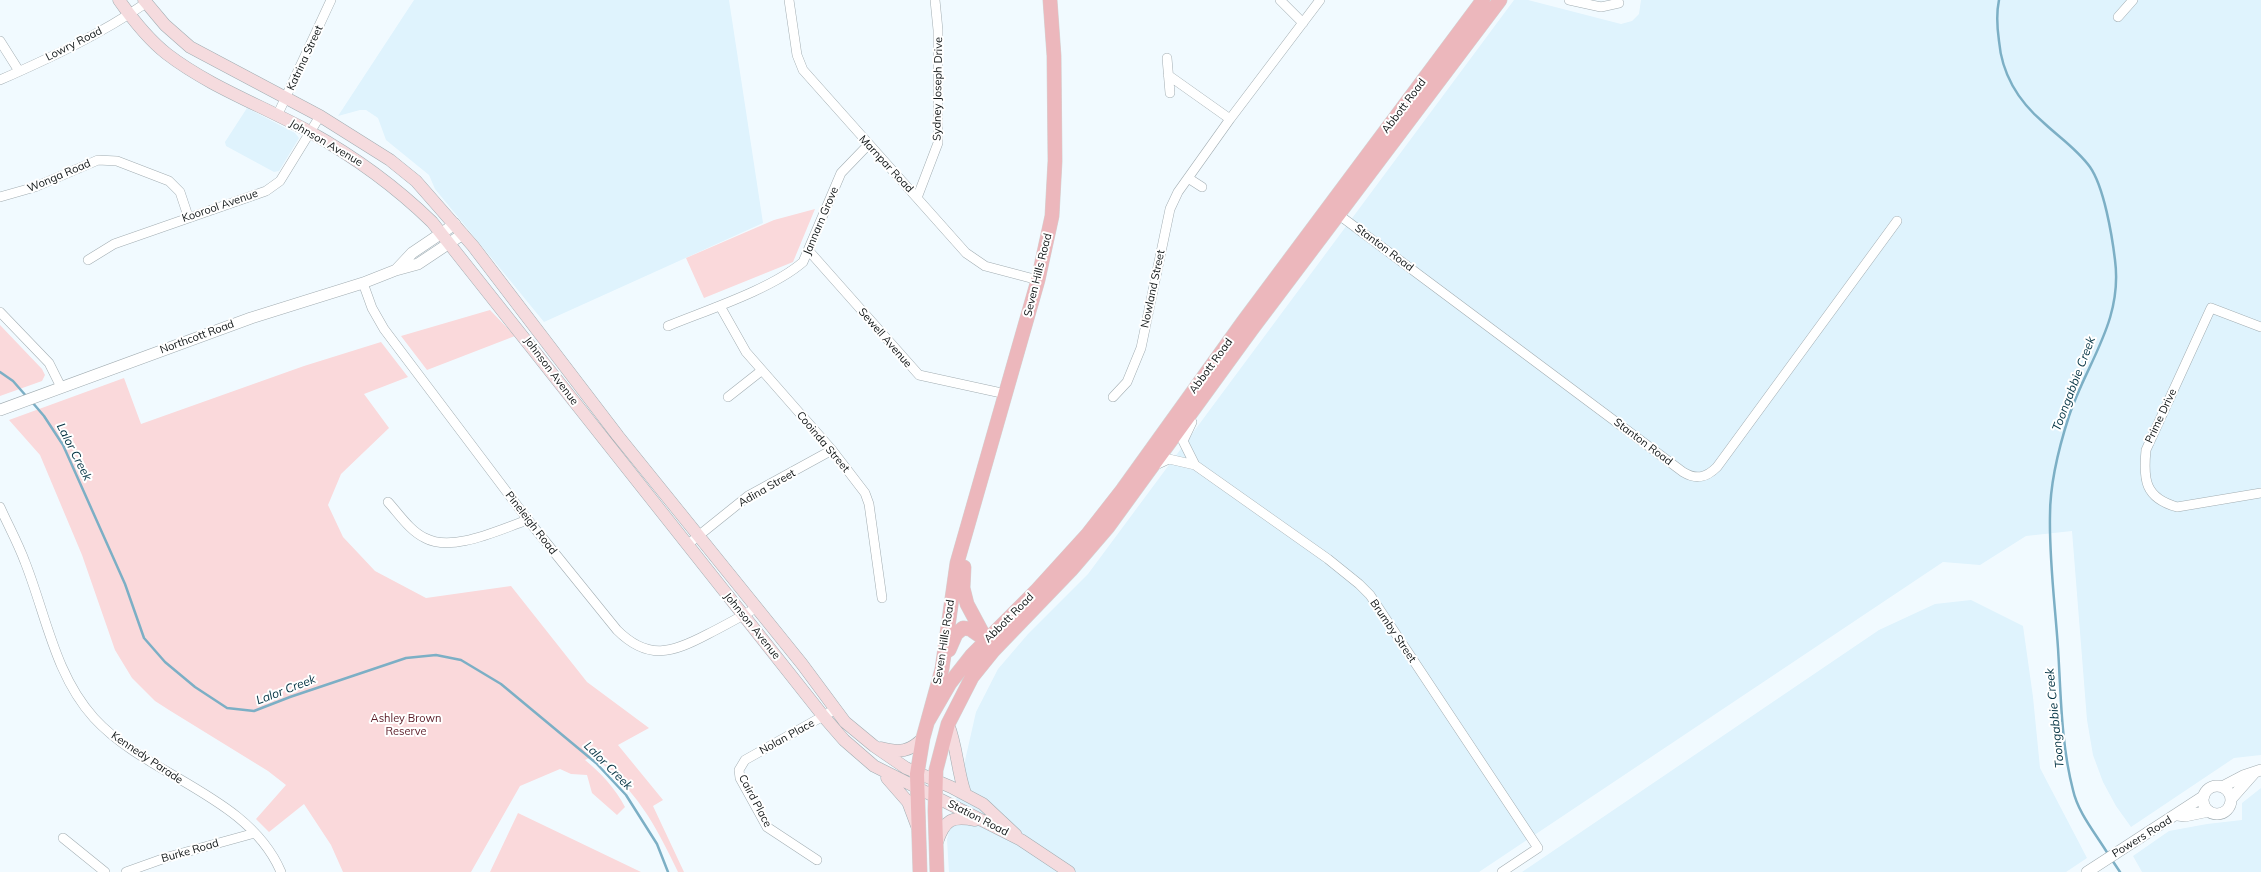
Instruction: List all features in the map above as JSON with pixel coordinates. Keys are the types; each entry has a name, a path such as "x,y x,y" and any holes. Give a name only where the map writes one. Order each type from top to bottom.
{"main road":[{"name":"Johnson Avenue","path":"119,0 129,14 168,55 204,78 310,132 388,182 406,197 442,233 687,545 844,740 874,766 935,797"},
{"name":"Seven Hills Road","path":"920,872 916,788 917,774 923,738 942,669 957,563 1047,245 1054,195 1054,56 1050,0"},
{"name":"Abbott Road","path":"928,721 958,671 990,646 1087,552 1209,388 1333,210 1483,0"},
{"name":"Abbott Road","path":"948,724 965,688 990,646 1087,535 1333,210 1500,0"},
{"name":"Johnson Avenue","path":"145,1 165,25 190,46 320,116 406,172 429,195 463,234 698,536 802,664 834,710 858,735 917,774 935,781"},
{"name":"Seven Hills Road","path":"964,542 964,596 990,646"},
{"path":"942,669 959,630 963,628 970,629 990,646"},
{"path":"938,872 935,781 941,748 948,724"},
{"path":"948,724 956,743 960,779 965,794"},
{"path":"874,746 894,752 907,751 923,738"},
{"path":"874,766 908,802 919,829"},
{"name":"Station Road","path":"935,781 965,794 983,804 1005,822 1021,840"},
{"name":"Station Road","path":"935,797 1021,840 1069,872"},
{"path":"936,843 942,828 950,820 962,817 984,821"}],"street":[{"name":"Katrina Street","path":"277,116 287,98 331,0"},
{"name":"Marnpar Road","path":"789,0 797,55 803,70 868,145 918,198 966,253 986,266 1038,280"},
{"name":"Sydney Joseph Drive","path":"918,198 938,144 938,30 935,0"},
{"path":"1280,0 1303,23"},
{"name":"Nowland Street","path":"1113,397 1127,382 1141,348 1170,209 1178,192 1320,0"},
{"path":"1569,0 1601,7 1619,3"},
{"path":"2118,18 2133,0"},
{"name":"Lowry Road","path":"0,80 19,72 129,14 145,1"},
{"path":"0,41 19,72"},
{"path":"1167,58 1170,93"},
{"path":"1168,75 1230,120"},
{"name":"Koorool Avenue","path":"88,260 114,244 188,216 266,191 280,181 320,116"},
{"name":"Jannarn Grove","path":"668,326 720,306 793,271 803,262 841,173 868,145"},
{"name":"Wonga Road","path":"0,197 35,187 98,160 118,161 169,181 180,192 188,216"},
{"path":"1188,178 1202,187"},
{"name":"Stanton Road","path":"1333,210 1683,472 1696,478 1710,474 1717,467 1897,221"},
{"name":"Northcott Road","path":"396,270 412,253 455,224"},
{"name":"Northcott Road","path":"5,408 250,318 363,283 396,270 418,264 463,234"},
{"name":"Sewell Avenue","path":"809,251 919,375 1006,394"},
{"name":"Pineleigh Road","path":"363,283 372,308 384,329 528,520 616,630 627,640 641,648 656,652 674,650 756,608"},
{"name":"Cooinda Street","path":"720,306 737,339 761,371 832,450 865,493 869,504 882,598"},
{"name":"Prime Drive","path":"2261,327 2211,308 2146,450 2145,476 2155,498 2164,503 2177,507 2261,493"},
{"path":"0,312 49,362 60,387"},
{"path":"728,397 761,371"},
{"name":"Brumby Street","path":"1195,465 1182,441 1187,430 1201,409 1209,388"},
{"name":"Adina Street","path":"687,545 748,496 832,450"},
{"name":"Brumby Street","path":"1150,469 1162,461 1169,459 1195,465 1328,559 1370,595 1538,848 1502,872"},
{"path":"388,502 415,531 424,538 439,544 468,540 528,520"},
{"name":"Kennedy Parade","path":"0,507 25,561 64,673 82,704 110,734 234,814 266,845 281,872"},
{"name":"Nolan Place","path":"741,765 748,758 824,717 834,710"},
{"name":"Caird Place","path":"741,765 739,771 740,778 767,827 817,860"},
{"path":"2222,787 2228,792 2231,799 2230,805 2226,811 2217,814 2209,811 2204,805 2204,796 2210,788 2222,787 2243,776 2258,772"},
{"path":"2231,799 2258,772"},
{"name":"Powers Road","path":"2091,870 2166,820 2178,815 2204,796"},
{"name":"Powers Road","path":"2178,815 2185,816 2209,811"},
{"name":"Burke Road","path":"126,872 168,857 255,833"},
{"path":"63,838 105,872"}],"shaded area":[{"path":"414,0 729,0 763,223 544,322 435,189 429,175 386,140 378,118 366,110 360,110 338,116"},
{"path":"1514,0 1528,0 1621,24 1632,21 1639,14 1641,0 2261,0 2261,755 2234,758 2131,827 2116,806 2103,782 2093,755 2087,720 2072,531 2026,536 1980,565 1943,562 1479,872 949,872 947,840 976,712 998,669 1028,634 1088,574"},
{"path":"247,108 295,133 299,138 279,171 274,172 226,146 225,142"},
{"path":"1971,600 2023,626 2033,697 2040,768 2087,858 2066,872 1522,872 1879,630 1935,604"},
{"path":"2261,788 2261,872 2142,872 2133,856 2169,831 2207,824 2242,820 2242,803"}],"green space":[{"path":"815,209 793,262 704,298 686,258 774,220"},
{"path":"490,310 515,336 427,370 401,336"},
{"path":"0,325 42,369 45,375 42,381 0,396"},
{"name":"Ashley Brown Reserve","path":"381,342 408,377 364,394 389,428 341,474 328,505 343,537 375,571 426,598 511,586 587,682 649,728 618,745 663,800 653,806 684,872 678,872 661,838 643,808 633,795 593,756 585,760 607,781 617,793 625,807 617,815 592,793 587,775 571,774 560,769 520,786 471,872 343,872 331,845 304,804 269,832 256,819 286,785 268,771 155,701 132,678 115,650 82,555 40,455 9,420 124,378 141,424 304,366"},
{"path":"518,813 641,872 490,872"}],"waterway":[{"name":"Toongabbie Creek","path":"1999,0 1997,15 1998,36 2001,53 2008,76 2026,106 2074,149 2090,167 2095,176 2103,199 2112,238 2115,260 2116,282 2114,303 2109,322 2102,341 2076,396 2065,428 2053,477 2050,503 2051,565 2066,755 2075,799 2088,823 2108,854"},
{"name":"Lalor Creek","path":"0,372 13,381 27,397"},
{"name":"Lalor Creek","path":"32,402 44,416 63,445 125,584 144,638 165,662 195,687 227,708 254,711 290,697 406,658 436,655 461,660 501,684 596,763 626,795 657,844 668,872"},
{"name":"Toongabbie Creek","path":"2112,860 2120,872"}]}
